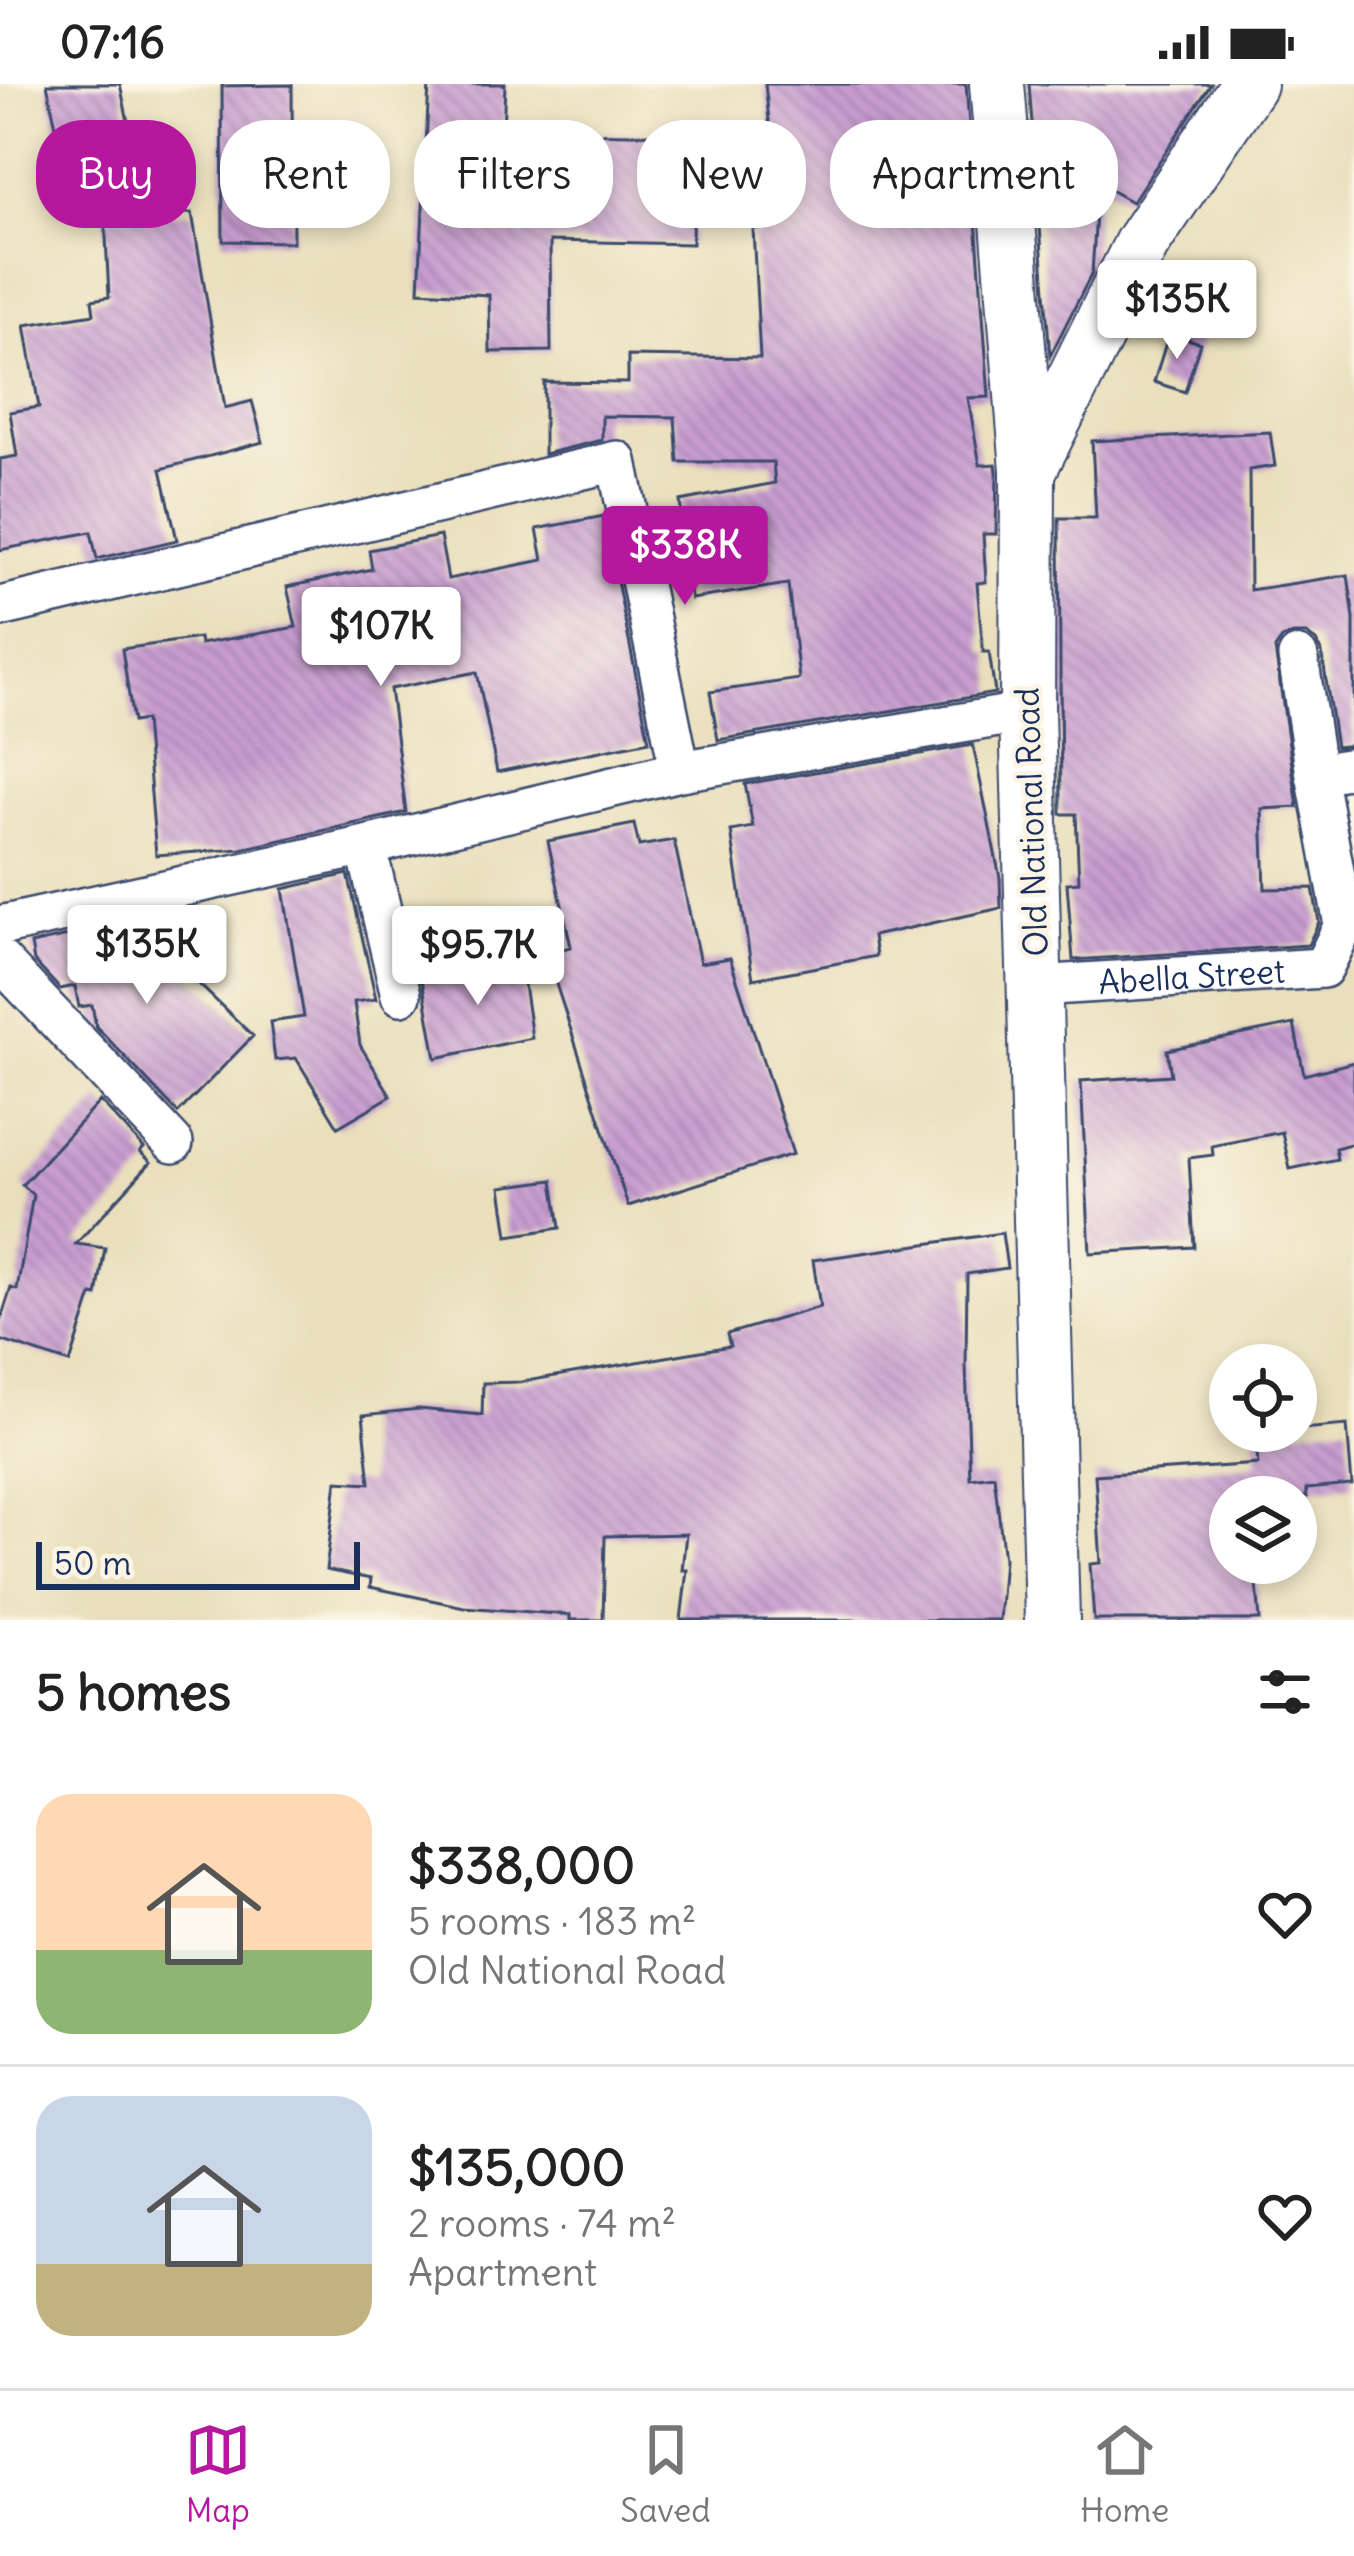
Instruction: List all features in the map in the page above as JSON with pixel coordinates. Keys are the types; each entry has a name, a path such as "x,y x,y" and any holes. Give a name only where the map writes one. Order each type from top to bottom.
{"main road":[{"path":"997,84 1028,472"},
{"name":"Old National Road","path":"1052,1620 1027,712 1028,472 1142,243 1249,84"}],"street":[{"path":"0,608 617,460 680,771"},
{"path":"1298,657 1335,771"},
{"path":"0,926 366,847 680,771 1027,712"},
{"name":"Abella Street","path":"1036,986 1323,968 1344,925 1335,771"},
{"path":"366,847 401,995"},
{"path":"0,960 173,1143"}],"building":[{"path":"47,84 120,84 128,120 55,120"},
{"path":"429,84 505,84 504,120 427,120"},
{"path":"765,84 966,84 969,120 830,120 830,228 977,228 989,397 968,398 980,465 996,464 997,472 996,534 983,534 986,582 977,583 983,652 989,652 995,693 718,740 710,692 799,679 788,584 691,599 680,501 775,483 773,462 678,462 675,417 602,416 602,440 544,454 544,382 628,383 628,356 760,358 753,229 806,228 806,120 769,120"},
{"path":"1029,84 1211,84 1132,202 1118,194 1118,120 1032,120"},
{"path":"292,85 292,120 222,120 222,86"},
{"path":"613,134 637,134 637,228 692,228 692,244 550,241 551,351 490,352 489,295 419,291 422,228 613,228"},
{"path":"106,228 195,228 225,408 252,401 263,442 161,469 177,540 97,559 91,532 0,550 0,459 17,456 10,412 39,407 25,325 94,314 92,300 109,297"},
{"path":"223,228 293,228 293,242 223,241"},
{"path":"1040,228 1095,228 1092,273 1050,356"},
{"path":"1169,333 1200,343 1185,392 1154,382"},
{"path":"1270,432 1275,466 1249,470 1250,590 1348,575 1354,618 1354,745 1336,747 1322,653 1316,641 1306,634 1293,634 1275,649 1298,807 1262,809 1265,889 1313,888 1319,922 1308,945 1073,960 1067,883 1079,882 1076,814 1061,814 1059,518 1096,518 1092,441"},
{"path":"604,516 649,741 497,772 477,672 390,689 406,812 241,849 156,855 145,720 133,722 122,649 199,638 200,644 296,627 287,587 372,569 369,550 440,536 448,579 543,560 537,529"},
{"path":"973,745 1000,878 1001,908 873,936 876,956 753,979 731,831 753,827 745,784"},
{"path":"634,824 639,846 674,840 700,963 730,958 793,1154 628,1206 546,953 571,947 548,841"},
{"path":"348,874 376,999 354,1002 360,1045 391,1096 338,1127 296,1058 275,1060 270,1022 304,1017 283,889"},
{"path":"170,927 178,964 253,1036 178,1113 96,1026 92,1005 79,1007 75,986 60,989 34,961 31,944 100,929 102,941"},
{"path":"520,958 532,1038 436,1058 422,979"},
{"path":"1294,1024 1304,1075 1354,1062 1354,1143 1335,1148 1337,1159 1290,1169 1282,1132 1212,1146 1213,1155 1189,1158 1194,1247 1090,1253 1081,1081 1171,1075 1167,1050"},
{"path":"100,1101 144,1148 140,1152 151,1162 76,1244 105,1248 97,1296 92,1295 70,1363 0,1340 0,1322 11,1288 17,1290 33,1195 22,1185"},
{"path":"553,1180 560,1228 508,1236 501,1187"},
{"path":"1002,1233 1007,1268 967,1274 966,1366 970,1478 994,1475 1004,1559 999,1620 681,1620 686,1534 605,1536 603,1620 464,1607 370,1587 371,1579 326,1570 337,1481 370,1483 363,1415 419,1409 482,1415 483,1383 521,1382 730,1346 727,1334 820,1307 813,1260"},
{"path":"1347,1425 1352,1485 1317,1488 1317,1476 1209,1476 1209,1584 1257,1584 1260,1620 1094,1620 1090,1564 1101,1563 1095,1475 1258,1464 1257,1452 1317,1452 1317,1428"}]}
